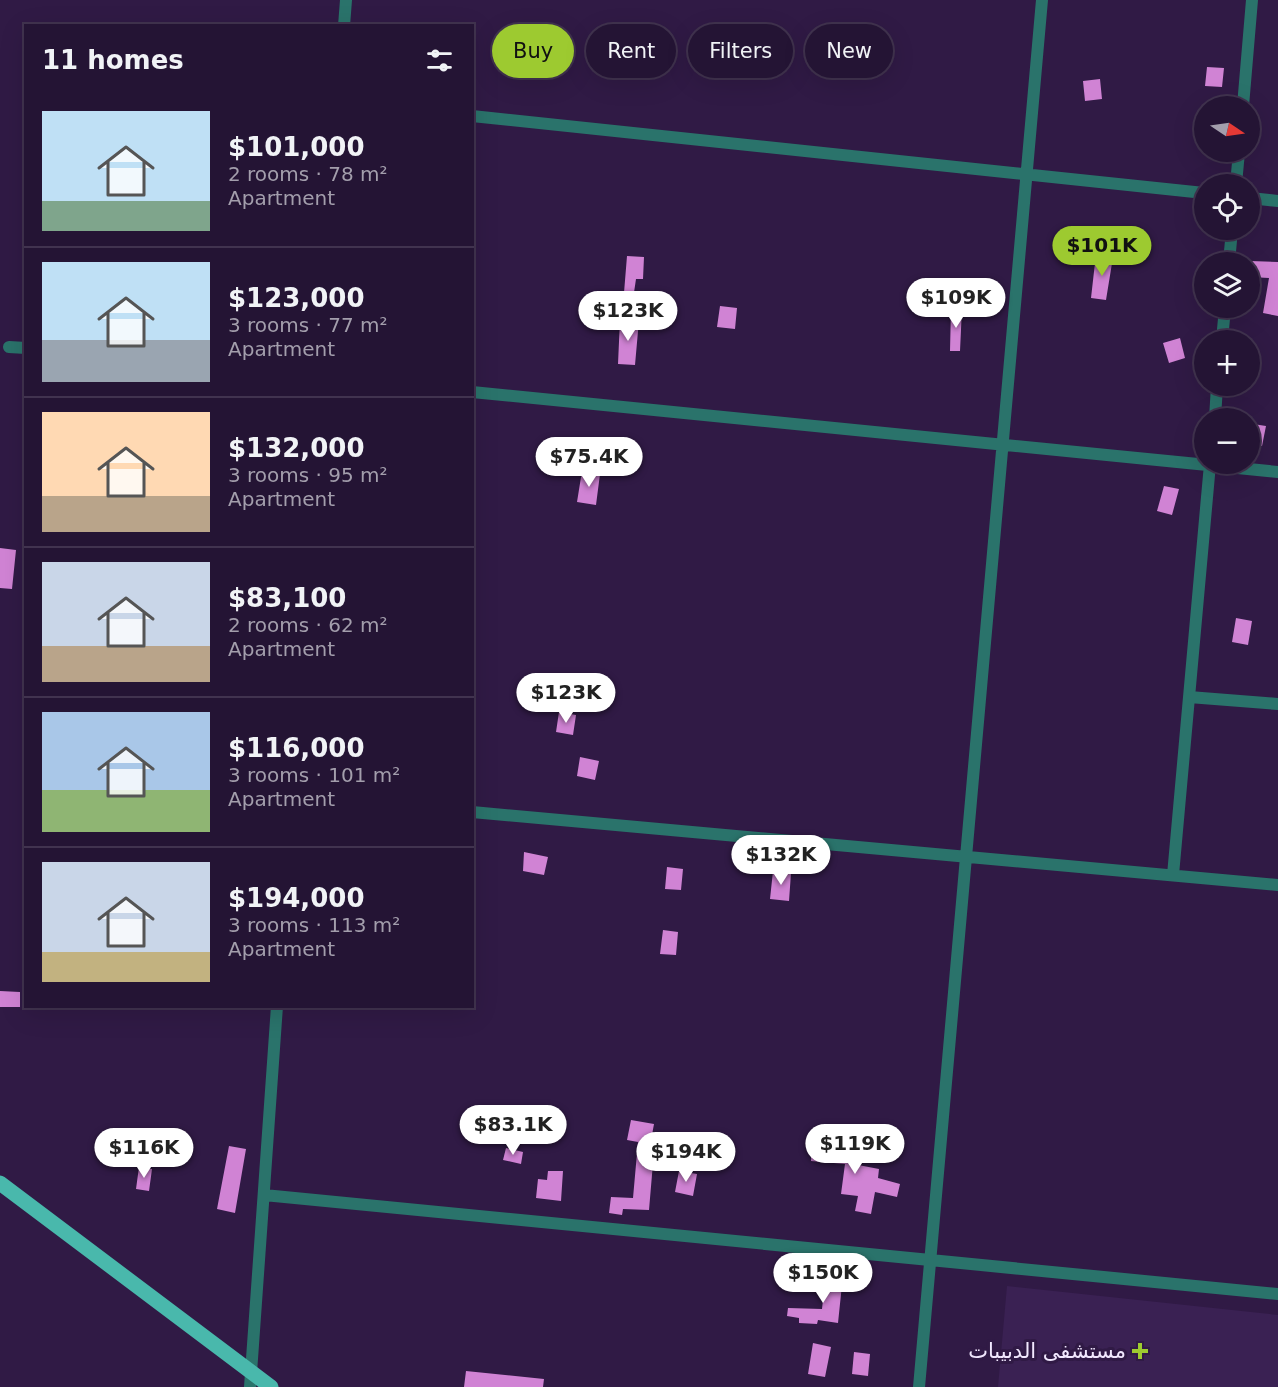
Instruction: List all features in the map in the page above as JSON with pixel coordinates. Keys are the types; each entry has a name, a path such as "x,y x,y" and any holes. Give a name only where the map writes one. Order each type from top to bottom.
{"main road":[{"path":"0,1183 251,1380 271,1387"}],"street":[{"path":"344,24 346,0"},
{"path":"919,1387 1042,0"},
{"path":"1244,96 1252,0"},
{"path":"474,116 1194,192"},
{"path":"1260,199 1278,201"},
{"path":"9,346 24,348"},
{"path":"474,392 1194,462"},
{"path":"1260,470 1278,472"},
{"path":"1173,875 1209,474"},
{"path":"1189,697 1278,704"},
{"path":"474,812 1278,885"},
{"path":"251,1380 277,1008"},
{"path":"264,1195 1278,1294"}],"shaded area":[{"name":"مستشفى الدبيبات","path":"1007,1286 1278,1315 1278,1387 998,1387"}],"building":[{"path":"1207,67 1224,68 1222,87 1205,86"},
{"path":"1100,79 1102,99 1085,101 1083,81"},
{"path":"1096,254 1113,257 1106,300 1091,298"},
{"path":"627,256 644,257 643,279 636,279 632,306 623,305"},
{"path":"1260,261 1278,262 1278,316 1263,313 1269,278 1260,278"},
{"path":"720,306 737,308 735,329 717,327"},
{"path":"951,308 962,308 960,351 950,351"},
{"path":"620,319 639,320 635,365 618,364"},
{"path":"1180,338 1185,358 1169,363 1163,343"},
{"path":"1260,425 1266,426 1262,446 1260,446"},
{"path":"582,471 600,474 596,505 577,502"},
{"path":"1164,486 1179,489 1172,515 1157,511"},
{"path":"0,548 16,550 12,589 0,588"},
{"path":"1236,618 1252,621 1248,645 1232,642"},
{"path":"559,712 576,715 573,735 556,732"},
{"path":"580,757 599,761 595,780 577,776"},
{"path":"524,852 548,857 544,875 523,871"},
{"path":"667,867 683,869 681,890 665,889"},
{"path":"773,871 791,873 789,901 770,899"},
{"path":"663,930 678,932 676,955 660,954"},
{"path":"0,991 20,992 20,1007 0,1007"},
{"path":"631,1120 654,1124 647,1162 653,1163 649,1210 623,1209 622,1215 609,1213 611,1197 633,1198 638,1142 627,1140"},
{"path":"812,1141 849,1144 848,1163 879,1169 878,1178 900,1184 897,1197 875,1192 871,1214 855,1211 858,1196 841,1194 845,1164 811,1161"},
{"path":"229,1146 246,1149 235,1213 217,1209"},
{"path":"506,1148 523,1152 521,1164 503,1160"},
{"path":"139,1167 152,1169 149,1191 136,1189"},
{"path":"548,1171 563,1171 561,1201 536,1198 538,1179 547,1180"},
{"path":"679,1171 697,1174 693,1196 675,1192"},
{"path":"826,1273 843,1275 838,1323 818,1320 817,1324 799,1323 799,1318 787,1316 788,1308 822,1309"},
{"path":"813,1343 831,1347 825,1377 808,1374"},
{"path":"854,1352 870,1354 868,1376 852,1374"},
{"path":"466,1371 544,1379 543,1387 464,1387"}],"place":[{"name":"مستشفى الدبيبات","path":"1140,1351"}]}
